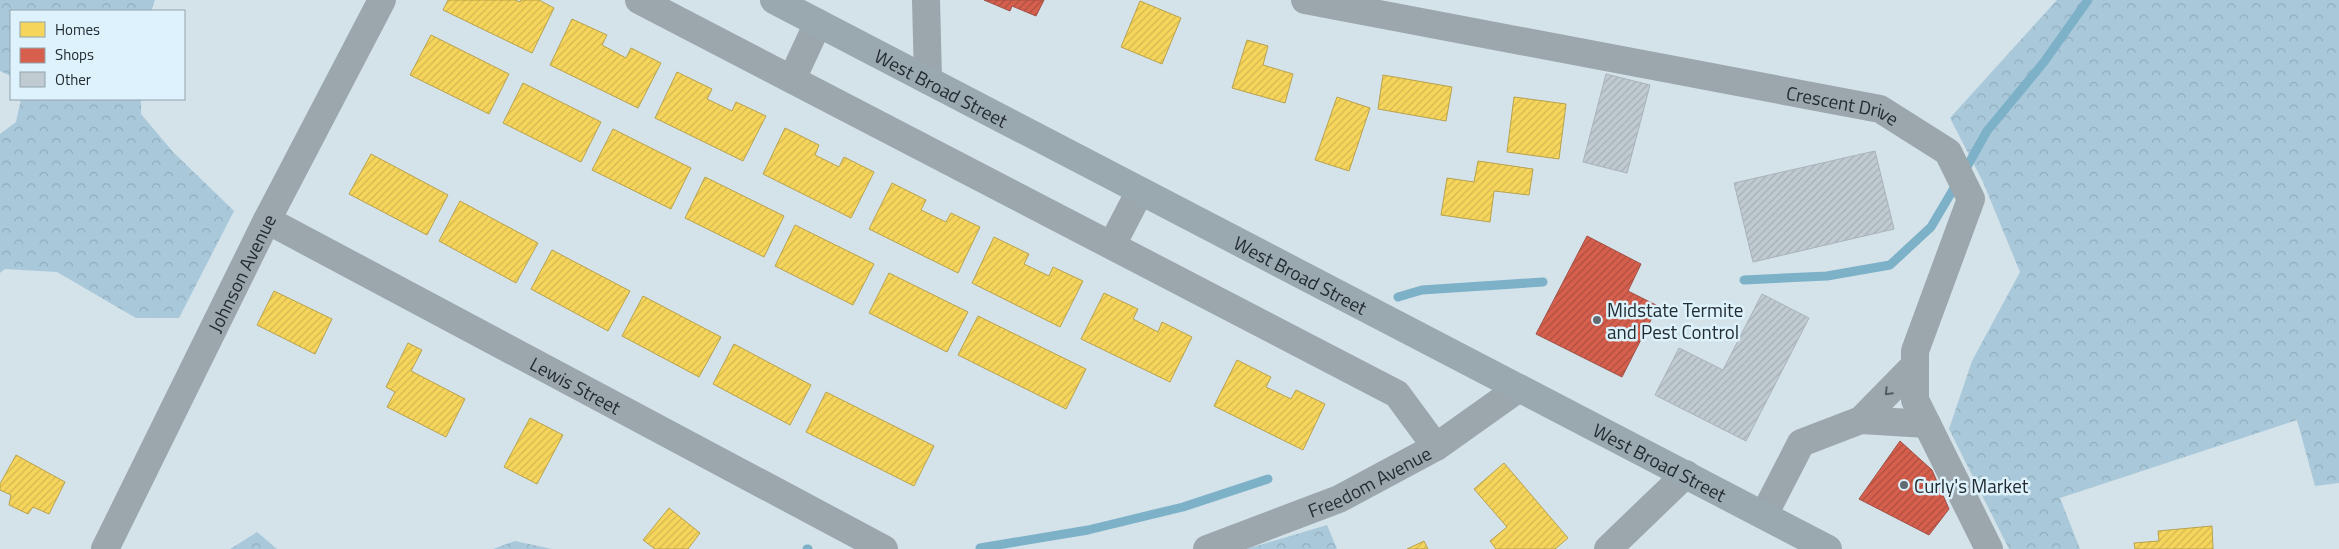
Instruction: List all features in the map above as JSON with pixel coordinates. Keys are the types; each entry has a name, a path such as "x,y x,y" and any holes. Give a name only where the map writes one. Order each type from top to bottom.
{"main road":[{"name":"West Broad Street","path":"774,0 1828,549"}],"street":[{"name":"Johnson Avenue","path":"105,549 267,220 382,0"},
{"path":"640,0 1397,394 1436,447"},
{"path":"926,0 928,80"},
{"name":"Crescent Drive","path":"1305,0 1400,9 1880,109 1948,152 1971,199 1915,351 1915,400 1989,549"},
{"path":"792,79 818,23"},
{"path":"1112,245 1140,190"},
{"name":"Lewis Street","path":"267,220 884,549"},
{"path":"1861,420 1915,365"},
{"name":"Freedom Avenue","path":"1207,549 1339,499 1436,447 1519,388"},
{"path":"1764,515 1801,443 1861,420 1927,424"},
{"path":"1608,549 1686,474"}],"green space":[{"path":"0,0 155,0 151,10 10,10 10,76 0,71"},
{"path":"2057,0 2339,0 2339,483 2315,486 2297,420 2060,498 2080,549 2009,549 1949,429 1972,361 2020,272 1983,182 1950,118"},
{"path":"21,100 141,100 141,114 173,152 234,211 179,318 136,318 57,272 5,269 0,273 0,134 16,122"},
{"path":"1327,525 1337,549 1246,549"},
{"path":"257,532 277,549 230,549"},
{"path":"515,541 552,549 493,549"}],"building: Homes":[{"path":"448,0 515,0 520,2 521,0 539,0 554,8 532,53 443,10"},
{"path":"1140,1 1181,18 1162,64 1121,47"},
{"path":"572,19 607,35 602,45 626,58 631,48 661,63 638,108 550,65"},
{"path":"431,35 509,74 489,114 410,75"},
{"path":"1247,40 1268,46 1263,65 1293,74 1285,103 1232,88"},
{"path":"677,72 712,89 707,99 732,111 736,102 766,116 743,161 655,118"},
{"path":"1383,75 1452,87 1446,121 1378,109"},
{"path":"523,83 601,122 581,162 503,123"},
{"path":"1337,97 1370,108 1349,171 1315,160"},
{"path":"1514,97 1566,104 1559,159 1507,152"},
{"path":"785,128 819,145 815,155 839,167 844,157 874,172 851,218 763,174"},
{"path":"613,129 691,168 671,209 592,170"},
{"path":"371,154 448,195 427,235 349,194"},
{"path":"1478,161 1533,169 1529,195 1494,191 1490,222 1441,215 1447,178 1474,182"},
{"path":"705,177 784,216 764,257 685,218"},
{"path":"892,183 926,200 921,210 946,222 951,213 980,227 958,273 869,229"},
{"path":"460,201 538,243 516,283 439,241"},
{"path":"795,225 874,264 853,305 775,266"},
{"path":"994,237 1029,254 1024,264 1049,276 1053,267 1083,281 1060,327 972,283"},
{"path":"552,250 630,291 608,331 531,289"},
{"path":"889,273 968,312 947,352 869,313"},
{"path":"274,291 332,319 315,354 257,325"},
{"path":"1104,293 1138,309 1133,319 1158,332 1162,322 1192,337 1170,382 1081,339"},
{"path":"643,296 721,337 699,377 622,336"},
{"path":"978,316 1086,369 1066,409 958,355"},
{"path":"408,343 422,350 411,371 465,399 446,437 387,407 395,392 386,387"},
{"path":"734,344 811,385 790,425 713,384"},
{"path":"1237,360 1271,377 1266,387 1291,399 1296,390 1325,404 1303,450 1214,406"},
{"path":"826,392 934,446 914,486 806,432"},
{"path":"530,418 563,435 537,484 504,467"},
{"path":"16,455 65,482 49,514 33,507 28,514 9,505 11,495 0,490 0,484"},
{"path":"1504,463 1568,538 1555,549 1496,549 1490,541 1507,527 1474,489"},
{"path":"669,508 700,533 688,549 655,549 643,540"},
{"path":"2212,526 2213,549 2135,549 2134,543 2159,541 2158,531"},
{"path":"1424,541 1428,549 1407,549"}],"building: Shops":[{"path":"984,0 1044,0 1036,16 1012,6 1010,11"},
{"name":"Midstate Termite and Pest Control","path":"1587,236 1641,264 1628,291 1658,306 1622,377 1536,334"},
{"name":"Curly's Market","path":"1900,441 1932,470 1949,509 1929,535 1859,499"}],"building: Other":[{"path":"1606,74 1650,85 1627,173 1583,162"},
{"path":"1875,151 1894,229 1753,262 1734,183"},
{"path":"1762,294 1809,318 1746,441 1655,395 1679,348 1723,370"}],"waterway":[{"path":"1964,172 1987,131 2044,62 2088,0"},
{"path":"1744,280 1827,276 1890,265 1931,227 1957,183"},
{"path":"1398,297 1422,290 1543,282"},
{"path":"980,548 1088,530 1183,507 1268,479"}],"place":[{"name":"Midstate Termite and Pest Control","path":"1597,320"},
{"name":"Curly's Market","path":"1904,485"}]}
